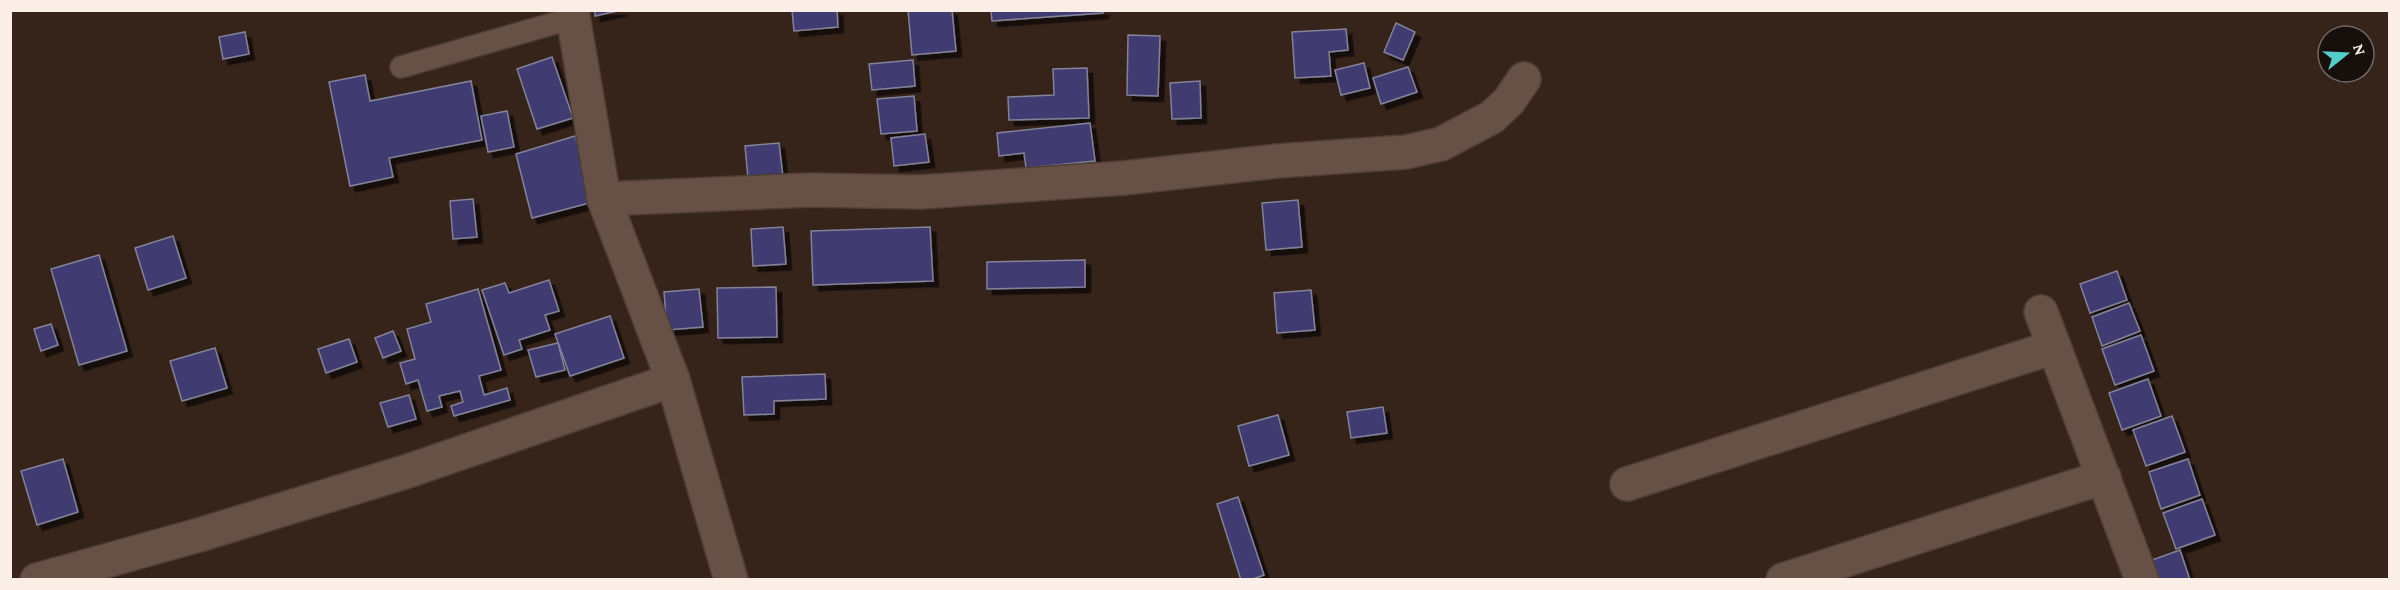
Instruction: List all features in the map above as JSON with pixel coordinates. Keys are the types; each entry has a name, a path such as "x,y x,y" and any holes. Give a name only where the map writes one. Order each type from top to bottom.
{"street":[{"path":"573,14 604,199 673,380 731,579"},
{"path":"604,199 810,190 921,192 1124,178 1277,161 1406,152 1441,144 1492,117 1509,101 1524,79"},
{"path":"2041,312 2142,579"},
{"path":"1627,484 2054,347"},
{"path":"37,579 199,535 405,472 673,380"},
{"path":"1783,579 2103,477"}],"lane":[{"path":"401,67 573,14"}],"building":[{"path":"595,10 622,10 595,16"},
{"path":"792,10 837,10 838,27 794,31"},
{"path":"908,10 952,10 956,51 912,55"},
{"path":"991,10 1103,10 1103,13 992,21"},
{"path":"1396,23 1415,32 1403,60 1384,52"},
{"path":"1346,29 1348,50 1329,52 1331,76 1295,78 1292,32"},
{"path":"245,32 249,54 223,59 219,37"},
{"path":"1128,35 1160,36 1158,96 1127,95"},
{"path":"552,57 573,118 537,129 517,69"},
{"path":"913,60 915,86 872,90 869,64"},
{"path":"1364,63 1370,88 1341,95 1335,70"},
{"path":"1408,67 1417,92 1381,104 1373,78"},
{"path":"1087,68 1089,118 1009,120 1008,97 1054,95 1053,69"},
{"path":"365,75 370,101 471,81 482,140 389,158 393,177 350,186 329,82"},
{"path":"1200,81 1201,118 1172,119 1170,83"},
{"path":"914,96 917,131 881,134 877,99"},
{"path":"507,111 514,147 488,152 481,116"},
{"path":"1090,123 1095,161 1026,168 1024,153 999,156 997,133"},
{"path":"925,134 929,162 894,166 891,138"},
{"path":"575,136 597,201 532,218 516,154"},
{"path":"779,143 784,186 749,189 745,146"},
{"path":"473,199 477,237 453,239 450,201"},
{"path":"1298,200 1302,247 1266,250 1262,203"},
{"path":"783,227 786,264 753,266 751,229"},
{"path":"930,227 933,281 813,285 811,231"},
{"path":"173,236 186,278 148,290 135,248"},
{"path":"99,255 127,351 79,365 51,269"},
{"path":"1085,260 1085,287 987,289 987,262"},
{"path":"2117,271 2127,300 2090,313 2080,284"},
{"path":"549,280 559,311 545,315 550,330 519,340 522,349 504,355 482,290 505,283 509,293"},
{"path":"776,287 777,337 718,338 717,288"},
{"path":"478,289 501,370 479,376 484,395 507,388 510,400 454,416 451,406 463,402 460,391 439,396 442,407 427,411 418,380 406,384 400,363 415,359 407,329 431,322 426,304"},
{"path":"699,289 703,327 667,330 664,292"},
{"path":"1311,290 1315,330 1277,333 1274,293"},
{"path":"2129,303 2140,331 2102,346 2092,317"},
{"path":"610,316 624,358 570,376 555,334"},
{"path":"51,324 58,345 41,351 34,329"},
{"path":"393,331 401,351 383,358 375,338"},
{"path":"2141,335 2154,371 2115,385 2102,349"},
{"path":"349,339 357,362 326,373 318,349"},
{"path":"558,343 565,370 536,377 528,350"},
{"path":"215,348 227,388 182,401 170,361"},
{"path":"825,374 826,399 774,401 774,414 744,415 742,377"},
{"path":"2148,379 2161,416 2122,430 2109,393"},
{"path":"409,395 416,419 388,427 380,403"},
{"path":"1383,407 1387,433 1351,438 1347,412"},
{"path":"1278,415 1289,455 1249,466 1238,426"},
{"path":"2172,416 2185,452 2146,466 2133,430"},
{"path":"63,459 78,512 37,525 21,471"},
{"path":"2188,459 2200,495 2161,509 2149,472"},
{"path":"1238,497 1264,575 1250,580 1241,580 1217,504"},
{"path":"2202,499 2215,535 2176,549 2163,513"},
{"path":"2180,550 2190,580 2146,580 2141,564"}]}
